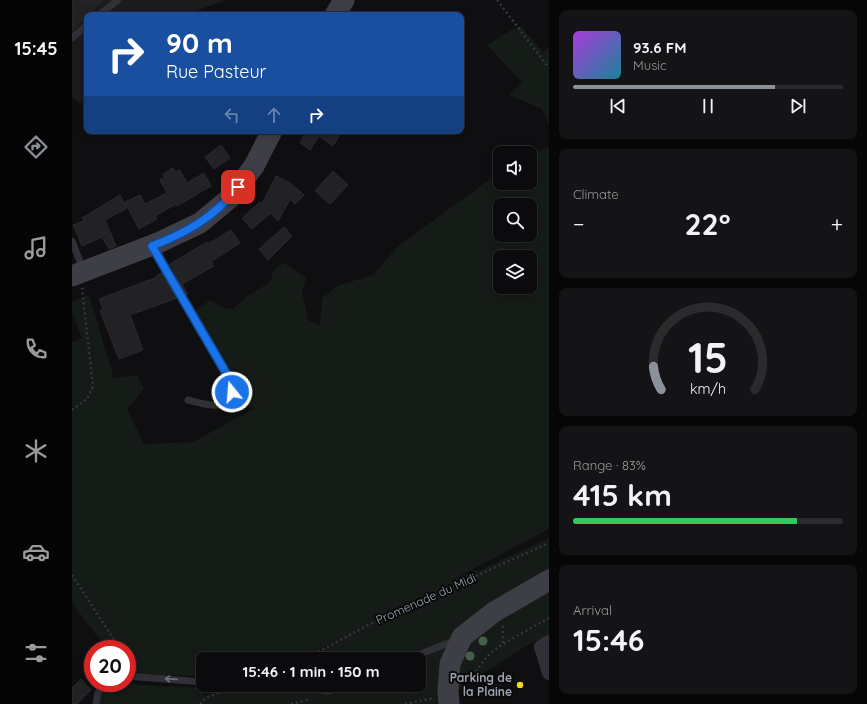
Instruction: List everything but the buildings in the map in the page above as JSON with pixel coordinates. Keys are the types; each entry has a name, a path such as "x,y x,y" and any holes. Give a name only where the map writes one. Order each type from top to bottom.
{"main road":[{"path":"337,12 344,0"},
{"path":"78,278 152,246 200,223 230,198 254,166 270,134"},
{"path":"449,698 450,664 462,637 494,612 549,580"}],"street":[{"path":"545,645 549,673"}],"lane":[{"path":"104,12 118,0"},
{"path":"72,38 84,28"},
{"path":"72,241 78,278"},
{"path":"152,246 229,378 232,392 229,399 223,404 214,406 188,400"},
{"path":"425,652 462,637"},
{"path":"136,677 196,681"},
{"path":"96,704 99,692"}],"path":[{"path":"497,0 549,68"},
{"path":"72,410 87,399 93,386 82,286 78,278"},
{"name":"Promenade du Midi","path":"318,652 370,624 549,543"},
{"path":"72,575 114,640"},
{"path":"405,704 435,698 449,698 458,687 471,678 487,657 503,645 549,618"},
{"path":"503,625 503,645"},
{"path":"200,704 206,698 220,692"}],"shaded area":[{"path":"72,0 226,0 193,12 84,12 84,100 81,104 72,97"},
{"path":"521,26 543,52 549,47 549,125 542,109 509,95 522,82 487,45 513,29"},
{"path":"549,147 549,529 452,580 472,571 481,570 549,538 549,635 526,646 466,684 466,686 434,704 97,704 103,692 136,692 136,684 196,688 196,692 202,692 204,696 214,692 426,692 426,652 319,652 345,636 316,652 196,652 196,676 136,674 136,640 100,640 72,603 72,342 82,339 72,312 72,302 89,295 114,378 137,375 144,389 127,409 144,444 193,442 253,409 247,407 228,365 193,313 210,300 227,309 233,309 246,297 270,282 274,269 285,263 306,278 302,293 308,320 320,325 322,298 339,285 373,275 398,246 493,177 493,190 537,190 537,152"}],"place":[{"name":"Parking de la Plaine","path":"520,685"}],"route":[{"path":"232,392 229,378 152,246 200,223 230,198 238,187"}]}
